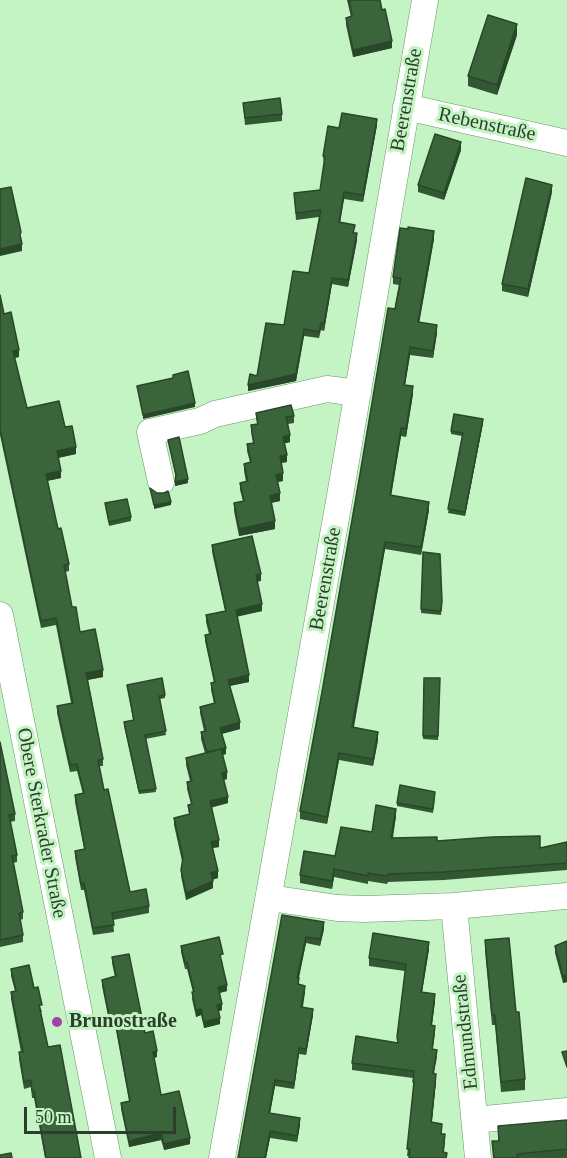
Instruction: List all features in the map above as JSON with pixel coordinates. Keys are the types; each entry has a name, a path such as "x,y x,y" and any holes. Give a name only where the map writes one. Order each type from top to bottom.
{"street":[{"name":"Beerenstraße","path":"222,1158 270,898 425,0"},
{"name":"Rebenstraße","path":"406,107 567,143"},
{"path":"161,482 150,432 200,422 215,414 327,389 358,393"},
{"name":"Obere Sterkrader Straße","path":"0,615 7,689 83,1032 108,1158"},
{"path":"270,898 337,908 365,909 454,906 567,896"},
{"name":"Edmundstraße","path":"454,906 478,1158"},
{"path":"475,1120 567,1111"}],"building":[{"path":"349,0 380,0 382,10 385,9 392,41 353,50 346,18 352,16"},
{"path":"488,15 517,24 497,85 468,76"},
{"path":"280,98 282,114 245,118 243,103"},
{"path":"342,113 377,119 363,195 344,192 339,222 355,225 353,233 357,233 348,280 332,278 324,324 321,323 319,332 304,329 296,374 248,385 250,374 257,376 266,323 284,325 293,271 309,273 321,210 296,213 294,193 320,190 328,126 339,128"},
{"path":"435,134 461,142 444,193 418,185"},
{"path":"526,178 552,185 528,289 502,284"},
{"path":"11,187 22,244 0,249 0,189"},
{"path":"408,227 434,231 418,322 437,325 433,351 410,347 404,385 413,386 406,429 401,428 390,495 429,502 421,547 385,542 352,727 378,732 373,759 339,753 327,817 300,811 388,308 395,309 401,278 393,277 400,228 408,229"},
{"path":"0,295 4,314 11,312 19,350 13,351 27,408 59,401 65,427 72,426 76,447 57,451 61,471 46,474 58,529 61,528 69,564 64,565 72,607 76,607 80,632 95,629 103,670 86,673 103,759 98,760 104,790 108,789 130,892 146,889 149,906 112,913 114,925 93,928 75,851 85,849 75,795 84,793 77,764 70,765 57,706 73,703 56,618 41,621 0,429"},
{"path":"188,371 195,403 143,415 137,386 173,378 173,375"},
{"path":"291,405 294,416 286,417 290,435 283,437 287,455 280,456 283,473 276,475 280,493 270,496 275,521 239,529 234,503 244,501 240,483 248,481 244,464 251,462 247,444 254,443 251,425 258,424 256,413"},
{"path":"454,414 483,419 465,512 448,509 463,433 451,431"},
{"path":"179,437 188,479 175,482 176,475 168,440"},
{"path":"150,488 157,493 168,491 171,502 154,505"},
{"path":"127,499 131,517 109,522 105,503"},
{"path":"252,536 261,574 256,575 262,604 236,610 249,675 228,680 240,722 220,728 226,748 207,752 201,732 206,731 200,707 215,703 211,683 215,682 205,635 211,634 206,615 226,611 212,545"},
{"path":"423,552 440,554 441,611 421,609"},
{"path":"162,678 165,695 159,696 166,731 145,735 156,789 139,791 124,722 134,720 127,685"},
{"path":"424,678 440,678 438,736 423,736"},
{"path":"0,742 15,814 9,815 17,855 12,856 23,912 19,913 23,935 0,940"},
{"path":"221,749 227,772 222,773 228,797 210,801 219,840 211,842 218,871 211,873 213,881 186,893 181,870 183,858 174,818 190,814 188,805 192,804 187,782 192,781 186,758"},
{"path":"400,785 435,792 433,809 397,803"},
{"path":"376,805 396,809 391,838 437,837 437,841 540,836 540,848 567,842 567,863 388,874 387,876 368,873 368,876 334,869 332,881 300,875 304,851 335,856 341,827 372,832"},
{"path":"282,915 324,922 320,939 306,937 297,978 299,978 298,984 305,986 301,1007 313,1009 306,1049 299,1048 294,1083 275,1080 269,1113 300,1118 297,1136 270,1131 265,1158 238,1158"},
{"path":"373,933 429,942 421,992 435,994 431,1025 435,1026 432,1049 437,1050 433,1073 436,1074 431,1122 442,1124 441,1134 445,1134 443,1152 447,1153 446,1158 409,1158 410,1149 407,1149 414,1071 352,1063 356,1036 398,1043 406,964 369,958"},
{"path":"219,937 223,954 220,955 227,985 218,987 222,1004 217,1005 220,1018 204,1022 201,1009 196,1010 187,962 185,963 181,946"},
{"path":"509,938 525,1079 501,1082 485,940"},
{"path":"567,941 567,975 563,976 555,946"},
{"path":"129,954 145,1033 153,1031 157,1051 153,1052 161,1095 179,1091 190,1138 164,1144 161,1133 129,1141 121,1103 130,1101 115,1019 110,1020 102,980 116,976 112,957"},
{"path":"29,965 34,988 38,987 42,1005 39,1005 48,1047 60,1045 81,1158 46,1158 31,1080 24,1082 19,1052 23,1052 11,992 16,991 11,969"},
{"path":"567,1051 567,1067 562,1052"},
{"path":"567,1120 567,1149 517,1154 518,1158 494,1158 492,1141 499,1141 498,1126"},
{"path":"11,1153 12,1158 0,1158 0,1155"}],"place":[{"name":"Brunostraße","path":"57,1022"}]}
